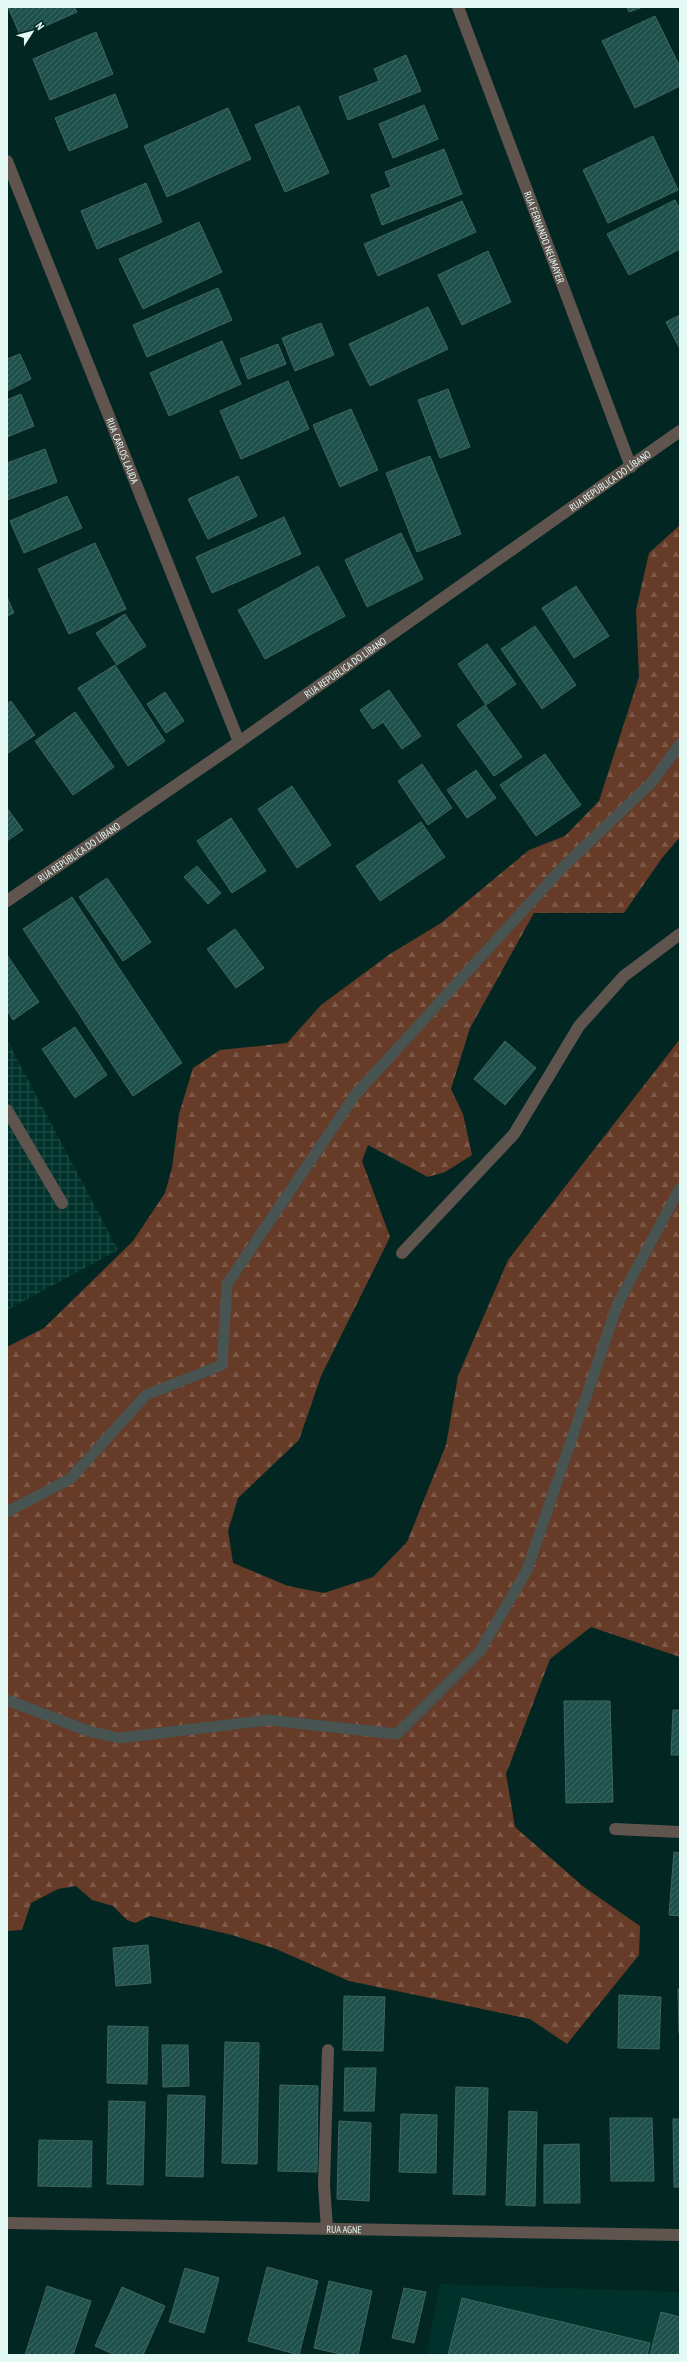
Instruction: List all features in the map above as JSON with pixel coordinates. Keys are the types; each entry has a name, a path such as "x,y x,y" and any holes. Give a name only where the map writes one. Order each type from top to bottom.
{"street":[{"name":"RUA FERNANDO NEUMAYER","path":"458,7 631,467"},
{"name":"RUA CARLOS LAUDA","path":"7,160 239,742"},
{"name":"RUA REPÚBLICA DO LÍBANO","path":"7,901 239,742 680,431"},
{"path":"402,1253 514,1134 579,1026 624,976 680,934"},
{"path":"7,1110 62,1203"},
{"path":"615,1829 680,1832"},
{"path":"327,2229 324,2185 328,2050"},
{"name":"RUA AGNE","path":"7,2223 680,2235"}],"shaded area":[{"path":"7,1040 118,1250 7,1310"},
{"path":"440,2284 680,2292 680,2355 426,2355"}],"green space":[{"path":"680,525 680,837 662,858 624,913 534,913 470,1028 451,1089 463,1114 472,1155 445,1172 428,1177 368,1145 362,1161 390,1237 321,1376 299,1440 238,1498 228,1531 233,1563 288,1586 324,1593 373,1577 407,1542 446,1445 458,1376 508,1260 680,1039 680,1657 591,1627 550,1659 506,1774 515,1827 584,1887 640,1926 639,1955 567,2044 530,2019 349,1981 276,1949 232,1935 150,1916 135,1923 127,1920 113,1906 92,1900 76,1886 58,1889 31,1903 22,1930 7,1931 7,1347 44,1328 133,1241 165,1193 172,1168 179,1114 193,1068 220,1050 287,1043 321,1005 390,954 441,923 529,850 565,836 599,801 639,677 636,610 649,553"}],"building":[{"path":"8,7 74,7 77,12 21,37"},
{"path":"627,7 643,7 629,12"},
{"path":"655,16 680,67 680,86 635,108 602,41"},
{"path":"96,32 113,74 50,100 33,59"},
{"path":"406,55 421,91 348,120 339,97 379,81 374,69"},
{"path":"115,94 128,127 69,151 55,118"},
{"path":"424,105 438,139 393,158 379,124"},
{"path":"299,106 329,173 285,192 255,125"},
{"path":"228,108 251,159 167,197 144,146"},
{"path":"653,136 678,190 608,223 583,170"},
{"path":"444,149 462,194 382,225 371,195 391,187 385,172"},
{"path":"146,183 162,222 97,249 81,211"},
{"path":"675,200 680,209 680,249 629,275 607,234"},
{"path":"462,201 476,232 378,276 364,244"},
{"path":"199,222 222,272 143,309 119,259"},
{"path":"488,251 511,302 462,325 438,275"},
{"path":"218,288 232,320 147,357 133,325"},
{"path":"428,307 448,349 370,386 349,344"},
{"path":"680,315 680,349 666,322"},
{"path":"321,323 334,355 295,371 282,338"},
{"path":"222,341 241,384 169,416 150,373"},
{"path":"278,344 286,364 248,379 240,359"},
{"path":"20,354 31,379 7,391 7,359"},
{"path":"288,381 309,429 241,459 220,411"},
{"path":"448,389 470,447 440,458 418,400"},
{"path":"21,394 34,426 7,437 7,400"},
{"path":"351,409 378,470 340,487 313,425"},
{"path":"45,449 57,482 7,500 7,463"},
{"path":"430,456 461,534 417,552 386,473"},
{"path":"238,476 257,516 208,539 188,499"},
{"path":"67,496 82,528 24,553 10,521"},
{"path":"284,517 301,554 212,593 196,557"},
{"path":"401,533 423,579 367,607 345,560"},
{"path":"95,543 126,609 69,634 38,569"},
{"path":"318,566 345,616 265,659 238,610"},
{"path":"576,586 609,636 574,658 542,608"},
{"path":"7,597 14,613 7,616"},
{"path":"125,614 146,646 117,665 96,633"},
{"path":"535,626 576,685 542,709 501,649"},
{"path":"487,644 516,684 486,705 458,664"},
{"path":"115,665 165,741 128,766 78,688"},
{"path":"389,690 421,736 402,749 383,722 373,729 360,710"},
{"path":"165,692 184,721 166,733 147,704"},
{"path":"11,701 35,735 8,753 7,704"},
{"path":"485,705 522,757 494,776 457,725"},
{"path":"75,712 114,767 73,795 35,741"},
{"path":"545,754 581,805 536,836 500,785"},
{"path":"422,764 452,808 428,825 398,781"},
{"path":"476,770 496,798 467,818 447,790"},
{"path":"292,786 331,845 297,868 258,809"},
{"path":"7,808 23,830 7,841"},
{"path":"231,818 266,871 232,893 197,841"},
{"path":"421,822 445,857 380,901 356,866"},
{"path":"197,866 221,893 208,904 184,877"},
{"path":"107,878 151,942 123,961 79,897"},
{"path":"72,897 182,1063 133,1096 23,929"},
{"path":"235,929 264,968 236,988 207,949"},
{"path":"7,955 39,1002 13,1020 7,1010"},
{"path":"75,1027 107,1075 75,1098 42,1049"},
{"path":"505,1041 536,1068 505,1105 474,1079"},
{"path":"564,1701 610,1701 613,1802 566,1803"},
{"path":"673,1710 680,1710 680,1755 671,1755"},
{"path":"674,1852 680,1853 680,1916 669,1915"},
{"path":"148,1945 151,1983 116,1986 113,1948"},
{"path":"678,1989 680,1989 680,2033 679,2033"},
{"path":"619,1995 661,1997 659,2049 618,2048"},
{"path":"344,1996 385,1997 383,2051 343,2050"},
{"path":"108,2026 148,2027 147,2084 107,2083"},
{"path":"225,2042 259,2043 257,2164 222,2163"},
{"path":"162,2045 188,2045 189,2086 163,2087"},
{"path":"345,2068 376,2068 374,2111 344,2111"},
{"path":"280,2085 318,2086 317,2172 278,2171"},
{"path":"456,2087 488,2088 485,2195 453,2194"},
{"path":"168,2095 205,2096 203,2177 166,2176"},
{"path":"109,2101 145,2102 143,2185 107,2184"},
{"path":"509,2111 537,2112 535,2206 506,2205"},
{"path":"401,2114 437,2115 436,2173 399,2172"},
{"path":"610,2118 652,2118 654,2181 611,2181"},
{"path":"673,2119 680,2119 680,2187 674,2187"},
{"path":"339,2121 371,2123 369,2201 337,2199"},
{"path":"39,2140 92,2141 91,2187 38,2186"},
{"path":"579,2144 580,2203 544,2203 544,2145"},
{"path":"267,2267 318,2281 299,2355 248,2341"},
{"path":"185,2268 219,2278 204,2333 169,2322"},
{"path":"329,2281 372,2291 358,2355 345,2355 314,2348"},
{"path":"47,2286 91,2301 73,2355 25,2355"},
{"path":"122,2287 165,2306 143,2355 115,2355 95,2346"},
{"path":"404,2288 426,2292 414,2343 392,2338"},
{"path":"462,2298 650,2343 647,2355 448,2355"},
{"path":"661,2312 680,2317 680,2355 650,2355"}],"waterway":[{"path":"7,1512 70,1479 146,1395 222,1365 227,1284 355,1095 561,869 652,782 680,744"},
{"path":"7,1700 88,1731 120,1738 268,1720 397,1734 480,1651 527,1570 618,1303 680,1188"}]}
